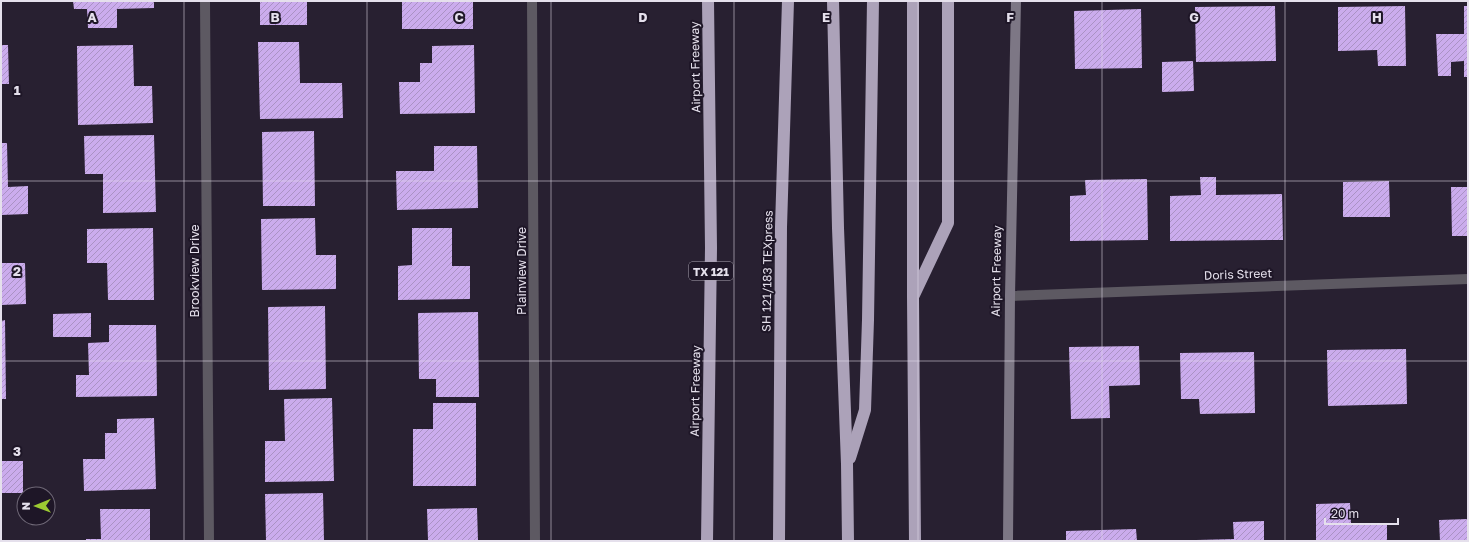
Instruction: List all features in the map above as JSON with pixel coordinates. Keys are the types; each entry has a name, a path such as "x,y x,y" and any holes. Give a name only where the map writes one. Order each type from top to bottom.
{"highway":[{"name":"Airport Freeway","path":"707,541 711,248 708,1"},
{"name":"SH 121/183 TEXpress","path":"779,541 781,227 788,1"},
{"path":"833,1 838,228 847,464 848,541"},
{"path":"847,464 865,410 873,1"},
{"path":"913,1 915,541"},
{"path":"913,298 948,223 948,1"}],"main road":[{"name":"Airport Freeway","path":"1008,541 1010,296 1016,1"}],"street":[{"name":"Brookview Drive","path":"205,1 209,541"},
{"name":"Plainview Drive","path":"532,1 535,541"},
{"name":"Doris Street","path":"1010,296 1468,278"}],"building":[{"path":"73,1 154,1 154,8 117,9 117,28 88,28 87,9 74,9"},
{"path":"260,1 307,1 307,25 260,25"},
{"path":"402,1 473,1 473,29 402,29"},
{"path":"1275,6 1276,61 1196,62 1195,7"},
{"path":"1405,6 1406,66 1378,66 1377,50 1338,51 1338,7"},
{"path":"1464,6 1468,6 1468,77 1464,77 1464,61 1451,62 1451,76 1438,76 1436,34 1464,34"},
{"path":"1141,9 1142,68 1075,69 1074,11"},
{"path":"258,42 299,42 300,83 342,83 343,118 260,119"},
{"path":"1,45 8,45 9,84 1,84"},
{"path":"133,45 134,86 152,86 153,123 78,125 77,46"},
{"path":"474,45 475,113 400,114 399,82 420,82 420,63 432,63 432,46"},
{"path":"1193,61 1194,91 1162,92 1162,62"},
{"path":"314,131 315,206 263,206 262,132"},
{"path":"154,135 156,212 103,213 103,174 85,174 84,136"},
{"path":"1,143 7,143 8,187 28,186 28,214 1,215"},
{"path":"434,146 477,146 478,208 397,210 396,171 434,171"},
{"path":"1200,177 1216,177 1216,195 1282,194 1283,240 1170,241 1170,196 1201,195"},
{"path":"1147,179 1148,240 1070,241 1070,196 1086,195 1085,180"},
{"path":"1389,181 1390,217 1343,217 1343,182"},
{"path":"1451,187 1468,187 1468,236 1452,236"},
{"path":"315,218 316,255 336,255 336,289 262,290 261,219"},
{"path":"153,228 154,300 108,300 107,263 87,263 87,229"},
{"path":"412,228 452,228 452,266 470,266 470,299 398,300 398,266 412,265"},
{"path":"1,263 25,263 26,304 1,305"},
{"path":"325,306 326,389 269,390 268,307"},
{"path":"478,312 479,397 436,397 436,379 419,379 418,313"},
{"path":"91,313 91,337 53,337 53,314"},
{"path":"5,320 6,399 1,399 1,321"},
{"path":"109,325 156,325 157,396 76,397 76,375 89,375 88,343 109,342"},
{"path":"1139,346 1140,385 1109,386 1110,418 1071,419 1069,347"},
{"path":"1406,349 1407,404 1328,406 1327,350"},
{"path":"1254,352 1255,413 1200,414 1199,399 1181,399 1180,353"},
{"path":"332,398 334,481 265,482 265,441 285,441 284,399"},
{"path":"433,403 476,403 476,486 413,486 413,429 433,429"},
{"path":"154,418 156,489 84,491 83,459 105,459 105,433 117,433 117,419"},
{"path":"1,461 23,461 23,486 16,486 16,493 1,493"},
{"path":"323,493 324,541 266,541 265,494"},
{"path":"1350,503 1351,523 1387,523 1387,541 1316,541 1316,504"},
{"path":"477,508 478,541 428,541 427,509"},
{"path":"100,509 150,509 150,541 86,541 86,539 101,539"},
{"path":"1468,519 1468,541 1440,541 1439,520"},
{"path":"1264,521 1264,541 1196,541 1234,539 1233,522"},
{"path":"1136,529 1137,541 1066,541 1066,531"}]}
